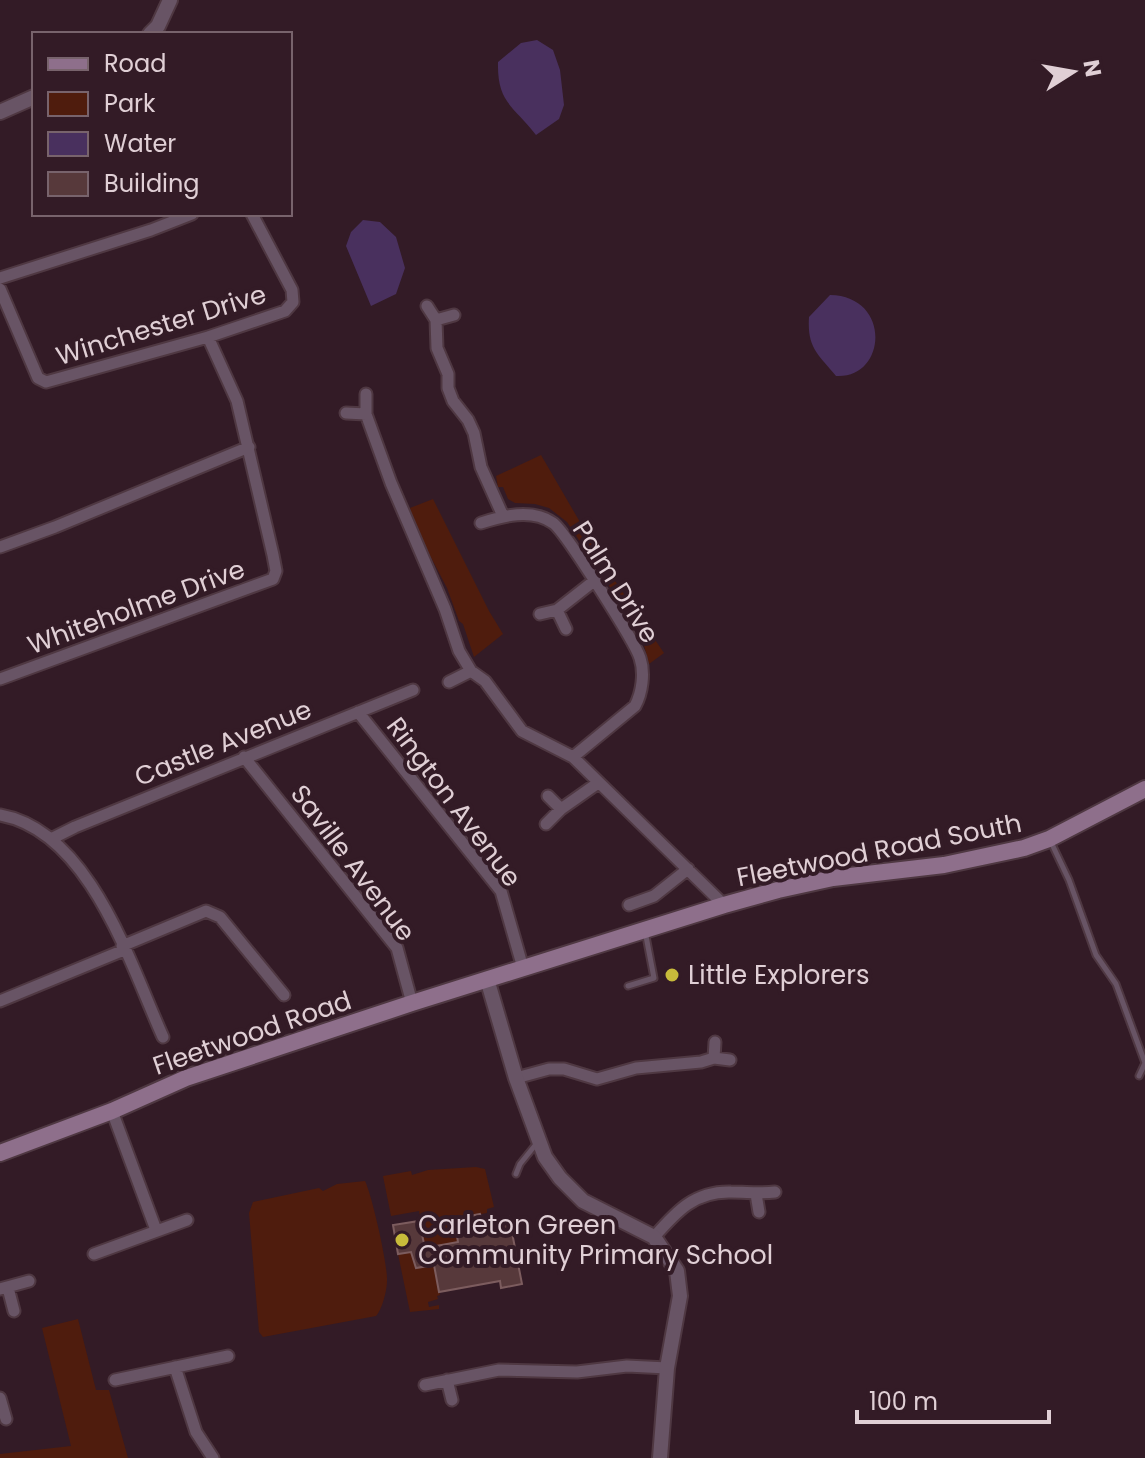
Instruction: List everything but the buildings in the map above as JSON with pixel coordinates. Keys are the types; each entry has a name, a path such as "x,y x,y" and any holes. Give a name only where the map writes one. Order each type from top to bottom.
{"main road":[{"name":"Fleetwood Road South","path":"523,968 724,905 800,885 1002,854 1049,839 1145,789"},
{"name":"Fleetwood Road","path":"0,1153 112,1111 186,1078 523,968"}],"street":[{"path":"152,32 170,0"},
{"path":"0,112 32,98"},
{"path":"0,278 187,216"},
{"name":"Winchester Drive","path":"0,289 38,378 46,382 208,337 285,311 293,302 292,290 253,216"},
{"path":"427,306 436,320 437,348 448,374 448,388 474,433 481,467 503,516"},
{"path":"436,320 454,315"},
{"name":"Whiteholme Drive","path":"0,679 273,579 276,571 273,555 237,401 208,337"},
{"path":"366,394 366,414 391,483 445,609 459,651 471,671 485,681 522,731 573,757 724,905"},
{"path":"346,413 366,414"},
{"path":"0,547 249,447"},
{"name":"Palm Drive","path":"481,523 503,516 535,515 554,523 594,581 640,658 641,695 635,706 573,757"},
{"path":"540,614 557,610 594,581"},
{"path":"557,610 566,629"},
{"path":"449,682 471,671"},
{"name":"Castle Avenue","path":"51,839 413,690"},
{"name":"Rington Avenue","path":"358,712 501,891 523,968"},
{"name":"Saville Avenue","path":"244,757 397,948 412,1003"},
{"path":"546,824 561,809 598,783"},
{"path":"548,796 561,809"},
{"path":"0,815 23,821 51,839 91,882 163,1037"},
{"path":"629,905 654,896 688,869"},
{"path":"0,1001 206,911 220,917 284,995"},
{"path":"487,979 538,1142 560,1178 583,1201 654,1237 677,1271 680,1296 667,1368 660,1458"},
{"path":"714,1058 715,1042"},
{"path":"516,1078 549,1069 564,1069 597,1079 636,1068 714,1058 730,1060"},
{"path":"112,1111 156,1230"},
{"path":"654,1237 679,1209 695,1198 729,1191 756,1194 775,1192"},
{"path":"756,1194 759,1212"},
{"path":"94,1254 187,1220"},
{"path":"14,1311 4,1288 29,1281"},
{"path":"115,1380 228,1356"},
{"path":"425,1385 499,1370 577,1372 627,1366 667,1368"},
{"path":"175,1367 196,1432 213,1458"},
{"path":"447,1380 452,1400"},
{"path":"1,1402 6,1419"}],"lane":[{"path":"1049,839 1069,880 1096,955 1116,984 1145,1063 1139,1076"},
{"path":"628,986 654,978 645,930"},
{"path":"516,1174 538,1142"}],"green space":[{"path":"541,455 609,572 664,653 649,664 641,634 567,522 549,508 515,503 508,499 503,487 498,487 496,476"},
{"path":"433,499 503,634 474,657 447,588 414,525 410,508"},
{"path":"476,1167 485,1169 494,1207 487,1209 487,1213 454,1219 458,1242 425,1248 419,1211 391,1216 383,1176"},
{"path":"365,1181 387,1273 385,1294 378,1313 376,1316 263,1337 259,1332 249,1213 253,1202"},
{"path":"411,1252 416,1268 438,1264 440,1295 438,1299 428,1302 429,1307 439,1305 439,1309 410,1312 398,1254"},
{"path":"78,1319 96,1390 109,1390 128,1458 0,1458 0,1454 71,1446 42,1328"}],"water":[{"path":"537,40 553,50 560,70 564,105 559,119 536,135 508,103 500,86 498,62 521,43"},
{"path":"363,220 380,222 396,237 405,268 396,294 371,306 346,246 351,232"},
{"path":"830,295 850,299 864,308 873,322 873,352 865,365 853,373 836,376 812,343 809,317"}],"place":[{"name":"Little Explorers","path":"672,975"},
{"name":"Carleton Green Community Primary School","path":"402,1240"}]}
